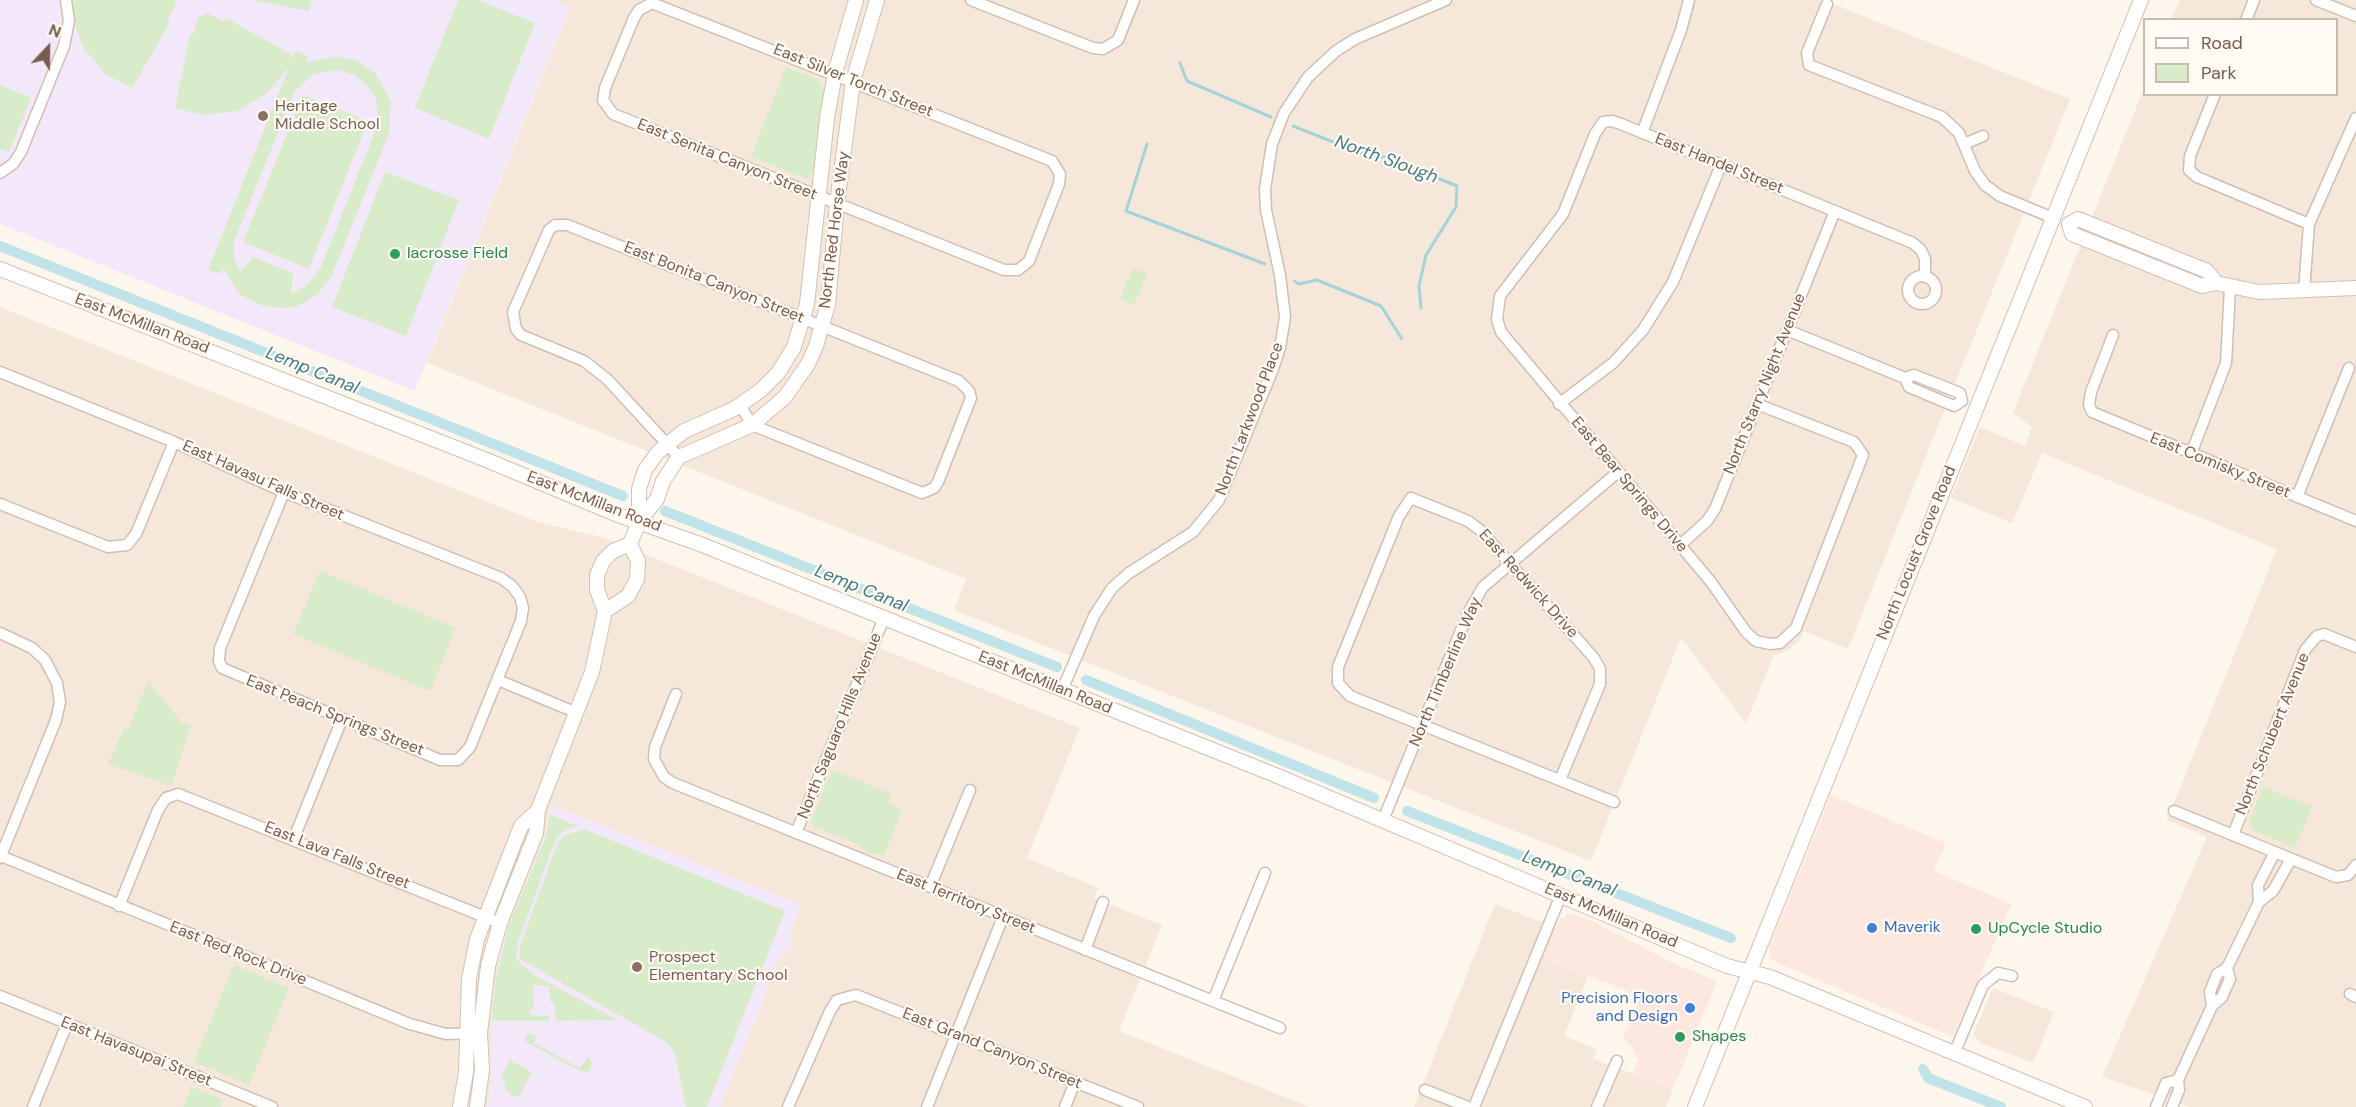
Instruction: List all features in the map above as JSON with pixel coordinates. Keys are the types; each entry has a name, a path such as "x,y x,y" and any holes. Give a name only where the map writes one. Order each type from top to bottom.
{"main road":[{"name":"North Red Horse Way","path":"639,522 637,498 642,479 651,462 667,443 684,431 740,405 761,390 778,373 794,347 804,319 835,73 856,0"},
{"name":"North Red Horse Way","path":"630,544 639,522 657,499 663,481 679,457 752,425 792,390 808,364 823,327 832,281 837,204 854,81 877,0"},
{"name":"North Locust Grove Road","path":"1695,1107 2141,0"},
{"path":"2053,218 2069,224 2072,234 2082,239 2202,286 2216,283 2230,288 2259,292 2356,288"},
{"name":"East McMillan Road","path":"0,269 884,618 1383,820 1728,966 1770,977 2085,1107"},
{"path":"477,1107 482,1070 480,1033 488,966 500,923 536,833 538,810 592,672 605,610 597,591 597,575 603,561 613,551 630,544 638,561 637,579 628,596 605,610"},
{"path":"460,1107 465,1072 469,979 484,917 521,826 538,810"}],"street":[{"path":"0,173 13,164 21,152 64,46 69,21 66,0"},
{"path":"971,0 1103,50 1113,46 1118,40 1134,0"},
{"name":"North Larkwood Place","path":"1062,690 1094,616 1112,588 1130,573 1192,532 1219,500 1273,369 1280,348 1285,317 1280,275 1266,210 1265,189 1272,144 1284,113 1308,77 1336,51 1374,30 1446,0"},
{"path":"1642,133 1681,30 1689,0"},
{"path":"2247,18 2254,0"},
{"path":"2316,0 2356,16"},
{"name":"East Silver Torch Street","path":"606,107 603,100 605,88 634,18 645,5 652,3 835,73 1041,155 1058,167 1059,184 1029,261 1018,270"},
{"path":"1827,4 1807,54 1809,65 1942,117 1959,133 1975,171 1985,185 2000,196 2053,218"},
{"path":"2214,96 2190,156 2189,170 2197,177 2309,224"},
{"name":"East Senita Canyon Street","path":"606,107 613,114 837,204 1004,270 1018,270"},
{"path":"2304,291 2309,224 2356,118"},
{"name":"East Handel Street","path":"1498,311 1500,296 1558,223 1595,134 1603,122 1612,121 1913,243 1921,250 1925,259 1925,277"},
{"path":"1964,144 1983,136"},
{"path":"1559,404 1612,363 1643,330 1673,282 1721,165"},
{"name":"North Starry Night Avenue","path":"1679,546 1707,520 1715,509 1835,211"},
{"name":"East Bonita Canyon Street","path":"667,443 607,379 584,361 521,335 514,324 513,312 545,236 555,225 567,225 959,381 969,391 970,404 938,482 929,491 915,492 752,425"},
{"path":"2191,454 2226,363 2230,288"},
{"name":"East Bear Springs Drive","path":"1498,311 1501,332 1559,404 1711,582 1746,632 1756,641 1774,644 1780,643 1796,628 1862,462 1861,449 1854,442 1757,404"},
{"path":"1787,330 1905,378 1914,375 1960,393 1962,401 1976,407"},
{"name":"East Comisky Street","path":"2113,335 2091,392 2089,405 2099,416 2356,521"},
{"path":"2297,497 2349,368"},
{"name":"East Havasu Falls Street","path":"0,372 174,442 284,492 501,578 512,586 520,597 523,609 521,621 498,680"},
{"path":"740,405 752,425"},
{"path":"0,504 108,547 127,545 136,534 174,442"},
{"path":"667,443 679,457"},
{"name":"North Timberline Way","path":"1383,820 1468,611 1483,587 1617,472"},
{"name":"East Peach Springs Street","path":"284,492 220,648 219,661 228,672 440,760 458,760 470,747 498,680"},
{"name":"East Redwick Drive","path":"1423,725 1350,696 1338,683 1338,668 1399,516 1411,498 1468,521 1511,564 1594,658 1600,669 1600,684 1560,780"},
{"name":"North Saguaro Hills Avenue","path":"796,833 884,618"},
{"path":"0,633 32,648 45,660 54,674 60,693 59,711 0,857"},
{"name":"North Schubert Avenue","path":"2233,835 2305,650 2317,636 2332,637 2356,646"},
{"path":"498,680 577,713"},
{"name":"East Territory Street","path":"676,694 655,747 654,759 657,768 673,783 1280,1028"},
{"path":"294,838 342,719"},
{"path":"1423,725 1614,802"},
{"path":"930,887 970,790"},
{"name":"East Lava Falls Street","path":"119,906 158,810 166,798 173,795 194,798 500,923"},
{"path":"2174,811 2336,877 2348,875 2356,865"},
{"path":"2259,902 2258,885 2275,852"},
{"name":"East Red Rock Drive","path":"0,857 431,1032 480,1033"},
{"path":"2172,1107 2179,1090 2178,1080 2212,1006 2222,997 2230,980 2227,968 2259,902 2273,891 2291,859"},
{"path":"1213,1001 1265,873"},
{"path":"1474,1107 1561,895"},
{"path":"1085,950 1103,902"},
{"path":"927,1107 1003,917"},
{"path":"1954,1054 1983,985 1990,977 1998,974 2012,976"},
{"name":"East Grand Canyon Street","path":"788,1107 830,1011 837,1000 845,996 856,995 1138,1107"},
{"name":"East Havasupai Street","path":"0,996 272,1107"},
{"path":"33,1107 67,1024"},
{"path":"1598,1107 1617,1060"},
{"path":"2156,1107 2166,1083 2178,1080"},
{"path":"1065,1107 1075,1082"},
{"path":"1425,1090 1468,1107"}],"shaded area":[{"name":"Heritage Middle School","path":"0,0 552,0 570,7 415,391 0,224"},
{"path":"552,0 1823,0 2070,99 1848,649 1804,631 1798,642 1786,651 1774,655 1746,723 1681,638 1591,861 954,610 966,579 427,363 570,8"},
{"path":"2180,0 2356,0 2356,1107 2190,1107 2102,1077 2207,837 2167,820 2277,549 2042,453 2012,523 1951,498 1980,427 2025,446 2032,427 2013,413 2143,90 2143,96 2338,96 2338,18 2172,18"},
{"path":"0,307 538,522 604,538 1080,728 1027,858 1098,888 1094,898 1162,925 1119,1031 1310,1107 720,1107 801,905 552,805 544,838 508,927 500,955 491,1017 491,1083 487,1107 0,1107"},
{"path":"1831,795 1946,843 1934,871 2011,904 1953,1037 1771,960 1769,947"},
{"name":"Prospect Elementary School","path":"552,805 801,905 790,931 793,946 788,954 781,954 720,1107 487,1107 491,1083 491,1017 500,955 508,927 544,838"},
{"path":"1495,904 1557,928 1544,960 1588,976 1564,1036 1597,1049 1593,1059 1673,1089 1666,1107 1414,1107"},
{"path":"1567,913 1590,920 1673,963 1717,981 1673,1089 1632,1075 1638,1060 1632,1046 1623,1039 1637,1005 1633,993 1544,960 1561,918 1566,918"},
{"path":"1993,988 2054,1012 2033,1063 1981,1043 1973,1035"}],"green space":[{"path":"73,0 174,0 176,5 167,20 170,23 132,88 105,74 83,47 76,29"},
{"path":"251,0 312,0 309,11"},
{"path":"458,0 478,0 535,23 489,139 415,108"},
{"path":"208,13 223,21 226,18 292,55 291,62 295,51 308,56 306,63 336,56 357,61 375,73 391,102 389,134 332,275 318,294 298,306 286,308 263,306 242,296 234,287 224,268 220,274 208,270 289,67 266,94 237,111 203,115 175,108 190,35 193,35 198,17","holes":["338,70 354,75 367,85 376,99 378,124 321,267 306,286 291,293 293,273 253,257 240,272 234,258 234,241 295,91 314,74"]},
{"path":"786,67 819,80 821,86 828,88 816,176 811,174 807,179 751,157"},
{"path":"0,85 31,98 9,152 0,149"},
{"path":"303,95 368,121 309,269 243,242"},
{"name":"lacrosse Field","path":"385,172 459,200 406,336 332,307"},
{"path":"1133,268 1147,274 1134,305 1120,299"},
{"path":"320,571 456,628 430,691 293,634"},
{"path":"148,681 182,723 191,724 172,784 168,785 108,764 124,728 128,730"},
{"path":"832,770 891,794 888,803 902,809 884,855 866,852 860,845 814,827 811,821"},
{"path":"2263,787 2312,807 2295,848 2251,830 2248,824"},
{"path":"550,815 578,826 564,831 555,840 518,942 516,959 531,973 617,1020 556,1021 554,1002 550,1002 549,986 533,985 534,1009 530,1009 530,1015 549,1016 549,1021 493,1021 491,1018 496,980 508,927 545,839"},
{"path":"584,829 785,911 707,1107 686,1107 675,1055 668,1043 520,959 519,949 558,842 566,835"},
{"path":"234,965 289,988 249,1085 194,1062"},
{"path":"528,1033 536,1036 534,1043 580,1068 588,1057 592,1063 591,1069 588,1072 580,1071 524,1041"},
{"path":"509,1060 532,1072 518,1098 507,1092 502,1074"},
{"path":"192,1087 223,1100 220,1107 183,1107"}],"waterway":[{"name":"North Slough","path":"1180,63 1187,81 1271,117"},
{"name":"North Slough","path":"1293,126 1371,157 1385,157 1457,186 1456,207 1426,255 1419,286 1421,308"},
{"name":"North Slough","path":"1147,144 1126,211 1265,264"},
{"name":"Lemp Canal","path":"0,246 623,496"},
{"name":"North Slough","path":"1294,281 1299,284 1317,280 1381,306 1402,339"},
{"name":"Lemp Canal","path":"665,511 1057,667"},
{"name":"Lemp Canal","path":"1086,680 1374,798"},
{"name":"Lemp Canal","path":"1407,811 1731,938"},
{"name":"North Slough","path":"1923,1069 1928,1078 2001,1107"}],"place":[{"name":"Heritage Middle School","path":"263,116"},
{"name":"lacrosse Field","path":"395,254"},
{"name":"Maverik","path":"1872,928"},
{"name":"UpCycle Studio","path":"1976,929"},
{"name":"Prospect Elementary School","path":"637,967"},
{"name":"Precision Floors and Design","path":"1690,1008"},
{"name":"Shapes","path":"1680,1037"}]}
